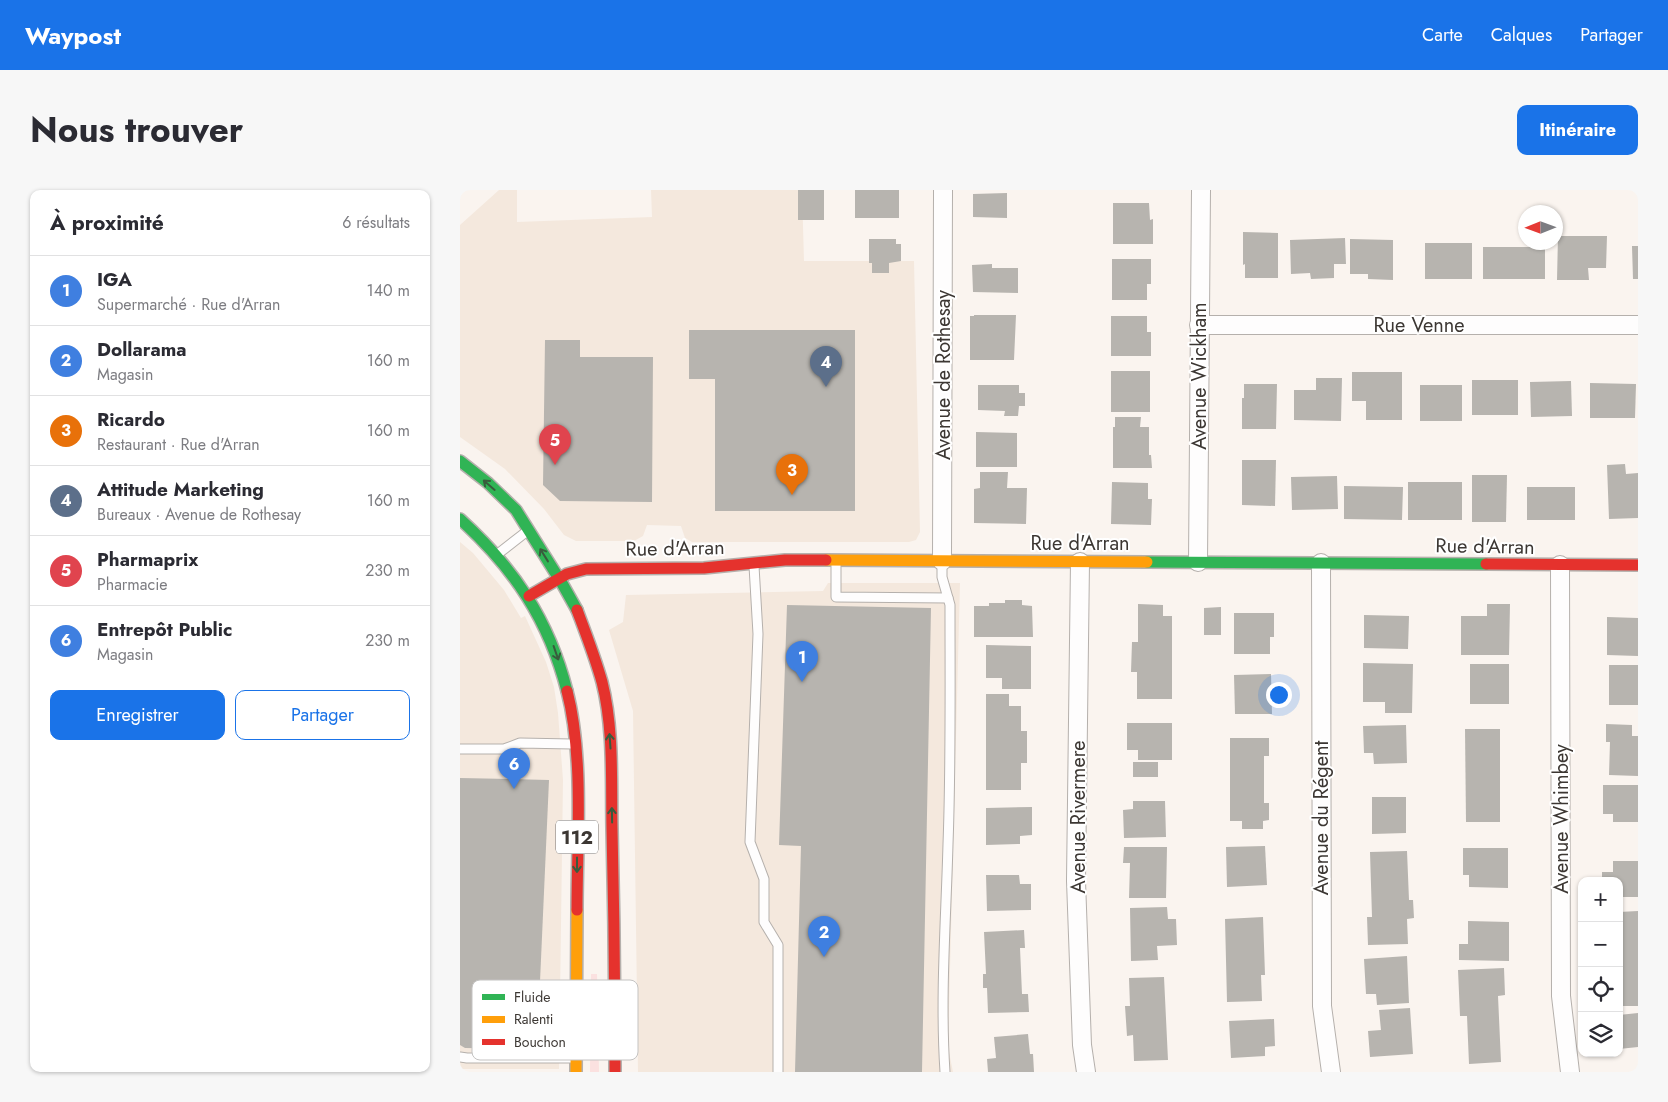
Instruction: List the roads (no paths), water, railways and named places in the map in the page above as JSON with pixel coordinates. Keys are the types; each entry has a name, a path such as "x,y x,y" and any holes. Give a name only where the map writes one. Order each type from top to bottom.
{"main road":[{"name":"112","path":"460,461 516,510 529,530 576,609 592,650 602,683 608,718 611,762 615,980"},
{"name":"112","path":"460,519 486,541 529,596 548,634 560,664 568,696 574,744 577,835 576,980"},
{"name":"Rue d'Arran","path":"529,596 575,571 593,568 704,568 785,560 1638,565"}],"street":[{"name":"Avenue de Rothesay","path":"942,561 943,190"},
{"name":"Avenue Wickham","path":"1198,562 1201,190"},
{"name":"Rue Venne","path":"1199,325 1638,325"},
{"name":"Avenue Rivermere","path":"1080,562 1076,881 1082,1044 1086,1072"},
{"name":"Avenue du Régent","path":"1321,563 1322,1006 1331,1072"},
{"name":"Avenue Whimbey","path":"1560,565 1561,996 1570,1072"}],"lane":[{"path":"497,555 529,530"},
{"path":"836,560 836,597 948,598"},
{"path":"942,561 942,577 950,605 949,811 943,1042 945,1072"},
{"path":"753,563 758,634 750,842 764,880 764,922 778,945 778,1072"},
{"path":"460,748 504,749 520,743 574,744"}],"place":[{"name":"Attitude Marketing","path":"826,387"},
{"name":"Pharmaprix","path":"555,465"},
{"name":"Ricardo","path":"792,495"},
{"name":"IGA","path":"802,682"},
{"name":"Entrepôt Public","path":"514,789"},
{"name":"Dollarama","path":"824,957"}]}
